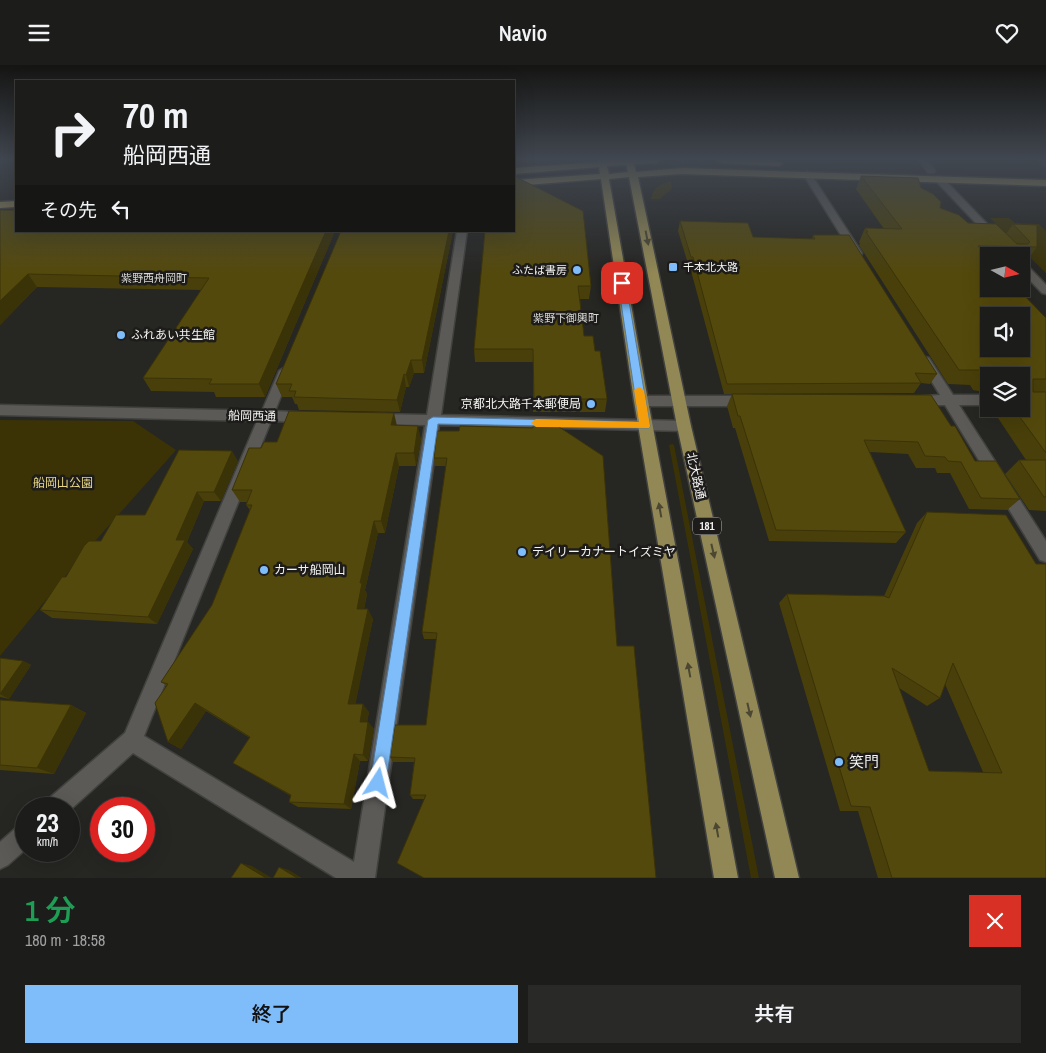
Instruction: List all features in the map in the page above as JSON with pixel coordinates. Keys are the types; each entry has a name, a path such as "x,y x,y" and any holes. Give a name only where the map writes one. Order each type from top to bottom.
{"main road":[{"path":"608,198 645,426 726,878"},
{"name":"北大路通","path":"637,198 684,426 788,878"},
{"path":"0,205 15,204"}],"street":[{"path":"822,198 866,268"},
{"path":"958,198 1004,247"},
{"path":"363,878 462,232"},
{"path":"1030,274 1046,291"},
{"path":"918,350 1046,555"},
{"path":"68,797 132,740 291,355"},
{"path":"900,400 980,400"},
{"path":"641,401 764,401"},
{"name":"船岡西通","path":"0,410 315,417"},
{"path":"364,419 684,426"},
{"path":"132,740 358,878"},
{"path":"0,857 15,843"}],"green space":[{"path":"990,218 1009,218 1015,223 1039,224 1046,231 1046,273 1030,257 1030,247 1020,247"},
{"name":"船岡山公園","path":"0,420 133,421 176,450 80,558 0,656"},
{"path":"669,445 674,445 759,878 751,878"}],"building":[{"path":"515,198 557,198 583,211 591,286 578,286 584,336 593,336 595,351 600,351 607,399 534,399 533,349 474,349 485,232 515,232"},
{"path":"878,198 937,198 941,202 940,208 959,215 968,223 996,224 1017,244 1028,244 1030,242 1013,224 1037,225 1037,247 978,246 980,248 980,297 1026,297 1046,318 1046,379 1033,379 1033,392 1046,392 1046,453 1020,417 1030,417 1030,367 980,367 980,370 959,370 866,232 868,232 865,228 902,229"},
{"path":"0,210 15,210 15,232 326,232 259,384 209,384 212,379 143,378 209,278 28,274 0,301"},
{"path":"680,221 748,223 753,237 815,239 813,235 849,235 937,374 915,373 921,383 727,384 693,257 691,257"},
{"path":"341,232 449,232 422,360 411,360 406,375 404,374 397,400 294,397 296,391 289,391 292,384 276,384"},
{"path":"732,394 931,395 951,426 955,426 975,461 996,461 1020,499 981,498 961,462 948,461 945,457 925,456 918,442 864,440 906,532 776,530"},
{"path":"289,411 394,413 391,425 418,426 414,453 396,453 381,521 374,521 360,583 362,583 357,609 368,609 348,704 363,704 360,722 368,722 363,755 354,754 344,804 289,802 291,795 233,763 250,737 195,703 168,742 155,703 168,684 161,682 212,605 252,505 246,505 252,490 232,490 249,448 261,448 264,442 277,442"},
{"path":"533,421 550,421 603,456 617,646 634,646 656,878 424,878 397,863 426,795 410,795 415,758 390,757 395,725 426,725 437,633 422,632 447,458 434,458 437,431 459,431 460,426 533,428"},
{"path":"179,450 232,451 214,492 197,492 176,540 185,540 148,617 40,610 62,577 66,577 84,546 89,541 101,541 116,515 145,515"},
{"path":"1019,460 1046,460 1046,497 1044,497"},
{"path":"927,512 1006,515 1036,564 1046,564 1046,878 892,878 870,807 851,806 787,594 884,596 889,598","holes":["953,663 1002,773 929,771 892,668 940,698"]},
{"path":"0,658 23,661 0,694"},
{"path":"0,700 71,705 37,768 0,765"},
{"path":"241,863 266,878 231,878"},
{"path":"279,867 297,878 273,878"}],"slow traffic":[{"path":"536,423 645,426 639,390"}],"place":[{"name":"千本北大路","path":"673,267"},
{"name":"ふたば書房","path":"577,270"},
{"name":"ふれあい共生館","path":"121,335"},
{"name":"京都北大路千本郵便局","path":"591,404"},
{"name":"デイリーカナートイズミヤ","path":"522,552"},
{"name":"カーサ船岡山","path":"264,570"},
{"name":"笑門","path":"839,762"}],"district":[{"name":"紫野西舟岡町","path":"154,278"},
{"name":"紫野下御輿町","path":"566,318"}],"route":[{"path":"378,783 433,420 645,426 622,283"}]}
